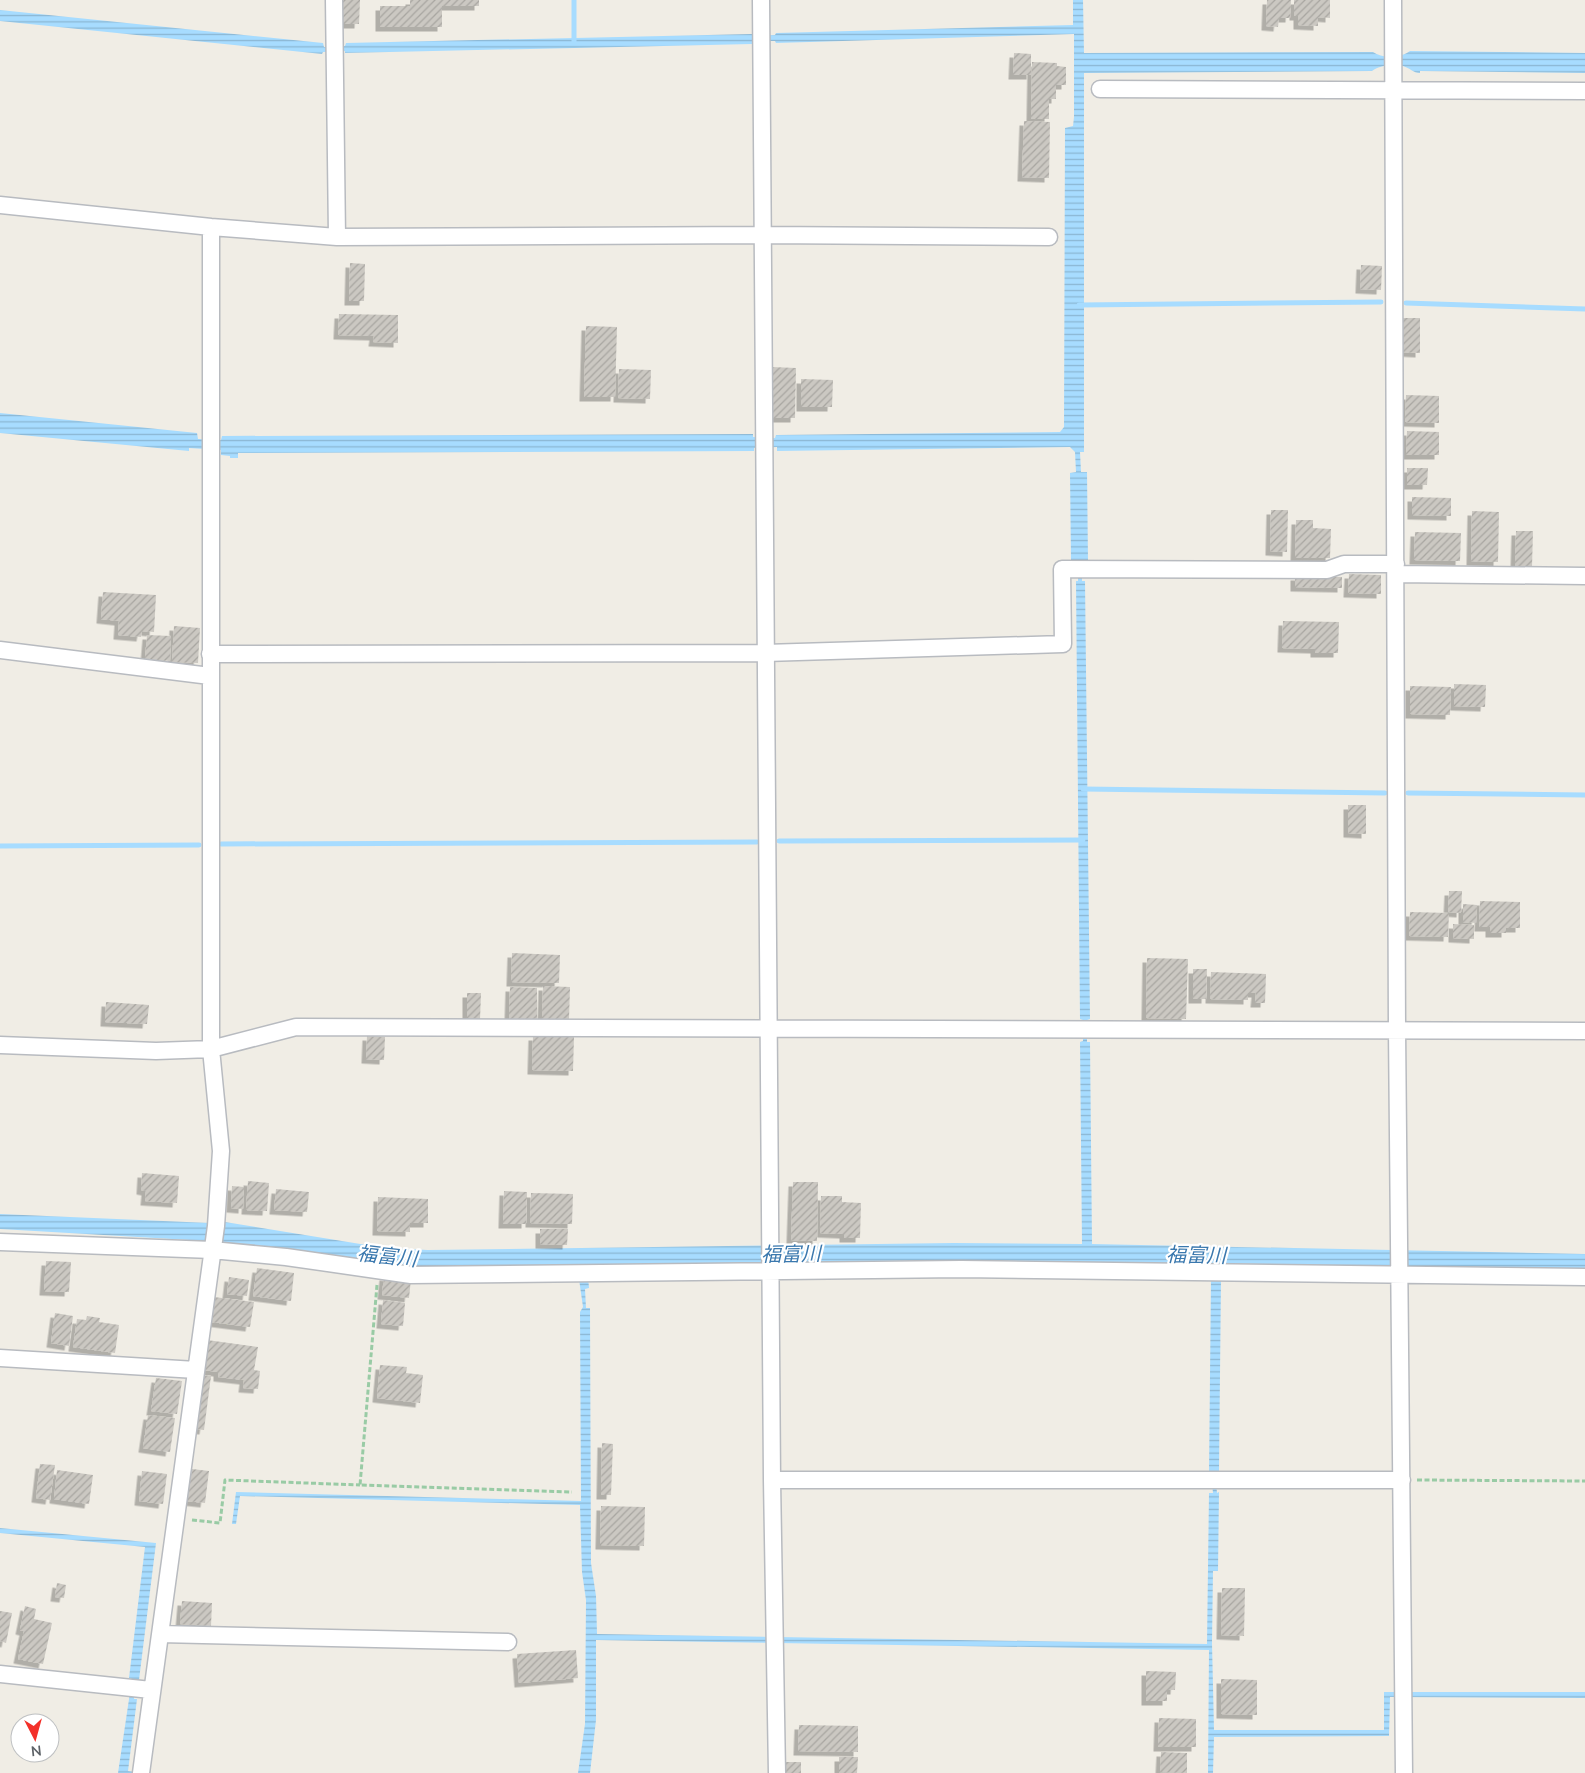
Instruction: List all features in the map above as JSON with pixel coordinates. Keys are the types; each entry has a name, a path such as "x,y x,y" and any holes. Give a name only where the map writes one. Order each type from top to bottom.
{"street":[{"path":"334,0 338,237"},
{"path":"761,0 772,1480 777,1773"},
{"path":"1393,0 1397,1029 1404,1773"},
{"path":"1100,89 1393,88 1585,91"},
{"path":"0,205 211,228 338,237 763,235 1049,237"},
{"path":"142,1771 139,1689 160,1634 216,1226 221,1150 211,1049 211,228"},
{"path":"210,654 765,653 1063,644 1062,569 1327,570 1344,564 1396,569 1585,576"},
{"path":"0,650 210,676"},
{"path":"0,1045 156,1051 211,1049 296,1027 770,1030 1397,1029 1585,1031"},
{"path":"0,1242 213,1247 378,1272 411,1275 584,1273 771,1267 1400,1272 1585,1278"},
{"path":"0,1358 196,1370"},
{"path":"772,1480 1402,1480"},
{"path":"160,1634 508,1642"},
{"path":"0,1674 139,1689"}],"path":[{"path":"360,1485 378,1272"},
{"path":"175,1519 220,1523 225,1480 572,1492"},
{"path":"1402,1480 1585,1481"}],"water":[{"name":"福富川","path":"1073,0 1083,0 1084,53 1373,52 1381,56 1391,57 1410,51 1585,53 1585,73 1420,71 1420,73 1395,65 1383,66 1372,71 1084,73 1084,452 1080,452 1081,472 1087,472 1088,561 1082,561 1082,581 1085,581 1090,1019 1087,1020 1087,1042 1090,1042 1092,1244 1585,1254 1585,1271 1219,1263 1219,1277 1221,1278 1219,1471 1215,1472 1217,1493 1219,1492 1218,1571 1213,1571 1212,1643 1214,1730 1384,1730 1384,1692 1585,1692 1585,1698 1390,1697 1389,1736 1214,1737 1213,1773 1208,1773 1209,1650 596,1640 596,1720 590,1773 578,1773 585,1724 586,1600 582,1572 580,1505 240,1496 236,1524 232,1524 236,1492 581,1501 580,1312 583,1307 579,1279 582,1278 582,1265 412,1267 379,1265 223,1244 219,1236 207,1241 0,1229 0,1214 210,1223 221,1227 225,1222 385,1248 428,1250 954,1243 1082,1244 1080,1042 1083,1041 1083,1020 1080,1019 1076,581 1078,581 1078,561 1071,560 1070,473 1076,472 1075,452 1070,447 777,451 777,447 754,448 754,451 238,453 238,458 230,458 230,456 221,455 221,450 189,448 189,451 0,433 0,413 197,433 198,439 221,440 222,436 753,434 753,437 775,438 776,435 1060,432 1064,427 1065,128 1073,126 1074,117 1074,34 776,43 775,41 752,41 752,44 345,53 345,51 323,52 322,54 0,21 0,10 323,43 324,47 345,46 346,43 752,34 752,36 775,35 776,33 1073,25","holes":["956,1260 1215,1264 1215,1278 1211,1278 1209,1473 1211,1473 1213,1493 1209,1493 1207,1644 597,1634 596,1596 591,1563 590,1308 586,1308 585,1289 589,1288 587,1265"]},
{"path":"0,1528 156,1543 139,1680 136,1680 134,1699 137,1699 128,1771 144,1773 118,1773 132,1679 129,1678 145,1547 0,1533"}],"building":[{"path":"341,0 360,0 359,24 341,24"},
{"path":"410,0 479,0 479,6 442,6 442,27 380,27 380,6 410,6"},
{"path":"1267,0 1291,0 1290,18 1279,18 1278,27 1266,26"},
{"path":"1294,0 1330,0 1330,18 1318,17 1318,26 1298,25 1298,16 1294,16"},
{"path":"1014,53 1031,54 1031,75 1013,75"},
{"path":"1032,62 1057,63 1057,66 1066,67 1066,85 1056,85 1056,99 1049,99 1049,119 1031,119"},
{"path":"1024,121 1050,122 1049,178 1022,177"},
{"path":"350,263 365,264 364,301 349,301"},
{"path":"1361,265 1382,266 1381,290 1360,289"},
{"path":"339,314 398,315 398,343 373,342 374,336 338,335"},
{"path":"1403,318 1420,318 1420,353 1402,352"},
{"path":"586,326 617,327 615,397 584,397"},
{"path":"772,367 796,368 795,418 771,418"},
{"path":"619,369 651,370 650,399 618,398"},
{"path":"801,379 833,380 832,407 801,407"},
{"path":"1406,395 1439,396 1439,423 1405,422"},
{"path":"1407,431 1439,432 1439,455 1406,455"},
{"path":"1407,468 1428,468 1427,485 1407,485"},
{"path":"1412,497 1451,498 1451,516 1412,515"},
{"path":"1271,510 1288,510 1287,552 1270,551"},
{"path":"1472,511 1499,512 1498,562 1471,561"},
{"path":"1296,520 1313,520 1313,528 1331,529 1330,558 1295,558"},
{"path":"1516,531 1533,531 1532,567 1515,566"},
{"path":"1415,532 1461,533 1460,561 1414,560"},
{"path":"1349,574 1381,575 1381,594 1348,593"},
{"path":"1295,576 1342,577 1342,588 1295,587"},
{"path":"103,592 156,595 154,632 142,631 141,637 118,635 119,621 101,619"},
{"path":"1283,621 1339,622 1338,653 1315,653 1315,649 1282,648"},
{"path":"174,626 200,628 198,663 172,662"},
{"path":"147,635 171,636 170,661 145,659"},
{"path":"1454,684 1486,685 1485,707 1454,706"},
{"path":"1410,686 1451,687 1450,715 1410,714"},
{"path":"1348,805 1366,805 1366,834 1348,833"},
{"path":"1449,891 1462,891 1461,913 1448,912"},
{"path":"1480,901 1520,902 1520,928 1506,928 1506,933 1490,933 1490,927 1479,927"},
{"path":"1463,904 1477,905 1476,923 1463,922"},
{"path":"1410,912 1449,913 1448,937 1409,936"},
{"path":"1453,924 1474,925 1474,939 1453,938"},
{"path":"512,953 560,955 559,983 511,982"},
{"path":"1147,958 1188,959 1186,1019 1146,1018"},
{"path":"1193,969 1207,969 1206,999 1193,999"},
{"path":"1211,972 1266,974 1265,1003 1255,1003 1256,993 1248,993 1248,1000 1210,999"},
{"path":"543,986 570,987 569,1020 542,1019"},
{"path":"510,987 537,988 537,1019 509,1019"},
{"path":"467,993 481,993 480,1020 467,1020"},
{"path":"106,1002 149,1005 147,1024 105,1022"},
{"path":"367,1036 385,1037 384,1060 366,1059"},
{"path":"533,1036 574,1037 573,1071 532,1070"},
{"path":"142,1173 179,1176 177,1203 145,1201 146,1191 141,1190"},
{"path":"248,1181 269,1183 267,1211 246,1210"},
{"path":"793,1182 818,1182 817,1241 791,1240"},
{"path":"232,1186 244,1187 243,1209 231,1208"},
{"path":"276,1189 309,1192 307,1212 274,1210"},
{"path":"504,1191 527,1192 526,1224 503,1224"},
{"path":"531,1193 573,1194 572,1224 530,1223"},
{"path":"821,1196 842,1196 842,1202 861,1203 860,1238 844,1238 844,1234 820,1233"},
{"path":"378,1197 428,1199 428,1223 410,1223 410,1232 377,1231"},
{"path":"540,1229 568,1229 567,1245 540,1244"},
{"path":"46,1261 71,1262 69,1292 44,1291"},
{"path":"257,1268 294,1273 291,1301 253,1296"},
{"path":"384,1276 411,1279 409,1298 382,1295"},
{"path":"229,1277 249,1280 247,1296 227,1294"},
{"path":"214,1297 254,1302 250,1327 211,1322"},
{"path":"383,1300 405,1303 403,1326 381,1324"},
{"path":"55,1313 73,1316 69,1346 51,1343"},
{"path":"87,1316 100,1318 99,1322 119,1325 115,1353 73,1347 77,1319 86,1320"},
{"path":"207,1340 258,1347 254,1370 260,1371 258,1389 243,1388 244,1380 218,1377 218,1372 203,1370"},
{"path":"380,1365 407,1367 406,1373 423,1375 420,1403 377,1398"},
{"path":"201,1375 211,1376 204,1430 194,1429"},
{"path":"156,1378 182,1381 177,1414 151,1411"},
{"path":"148,1415 175,1418 170,1452 143,1448"},
{"path":"602,1443 613,1444 611,1495 601,1495"},
{"path":"40,1464 55,1465 50,1500 36,1498"},
{"path":"192,1469 209,1471 205,1503 187,1501"},
{"path":"57,1470 93,1475 89,1504 54,1499"},
{"path":"142,1471 167,1474 163,1504 139,1501"},
{"path":"601,1506 645,1507 644,1546 600,1545"},
{"path":"57,1583 66,1585 64,1598 55,1597"},
{"path":"1222,1588 1245,1588 1244,1636 1221,1635"},
{"path":"182,1601 212,1603 211,1626 180,1624"},
{"path":"25,1606 36,1609 34,1619 52,1623 43,1664 18,1659 24,1631 20,1630"},
{"path":"0,1611 12,1613 6,1643 0,1641"},
{"path":"576,1650 578,1678 519,1683 517,1654"},
{"path":"1146,1671 1176,1672 1175,1690 1167,1690 1167,1701 1146,1701"},
{"path":"1221,1679 1257,1680 1257,1715 1221,1714"},
{"path":"1159,1718 1196,1719 1196,1747 1158,1747"},
{"path":"799,1725 858,1726 858,1752 798,1751"},
{"path":"1161,1752 1187,1753 1187,1773 1160,1772"},
{"path":"839,1757 858,1757 857,1773 839,1773"},
{"path":"786,1762 801,1762 801,1773 786,1773"}],"waterway":[{"path":"574,0 574,42"},
{"path":"1079,305 1381,302"},
{"path":"1406,303 1585,309"},
{"path":"1083,789 1385,793"},
{"path":"1408,793 1585,795"},
{"path":"779,841 1083,840"},
{"path":"221,844 757,842"},
{"path":"0,846 199,845"}]}
